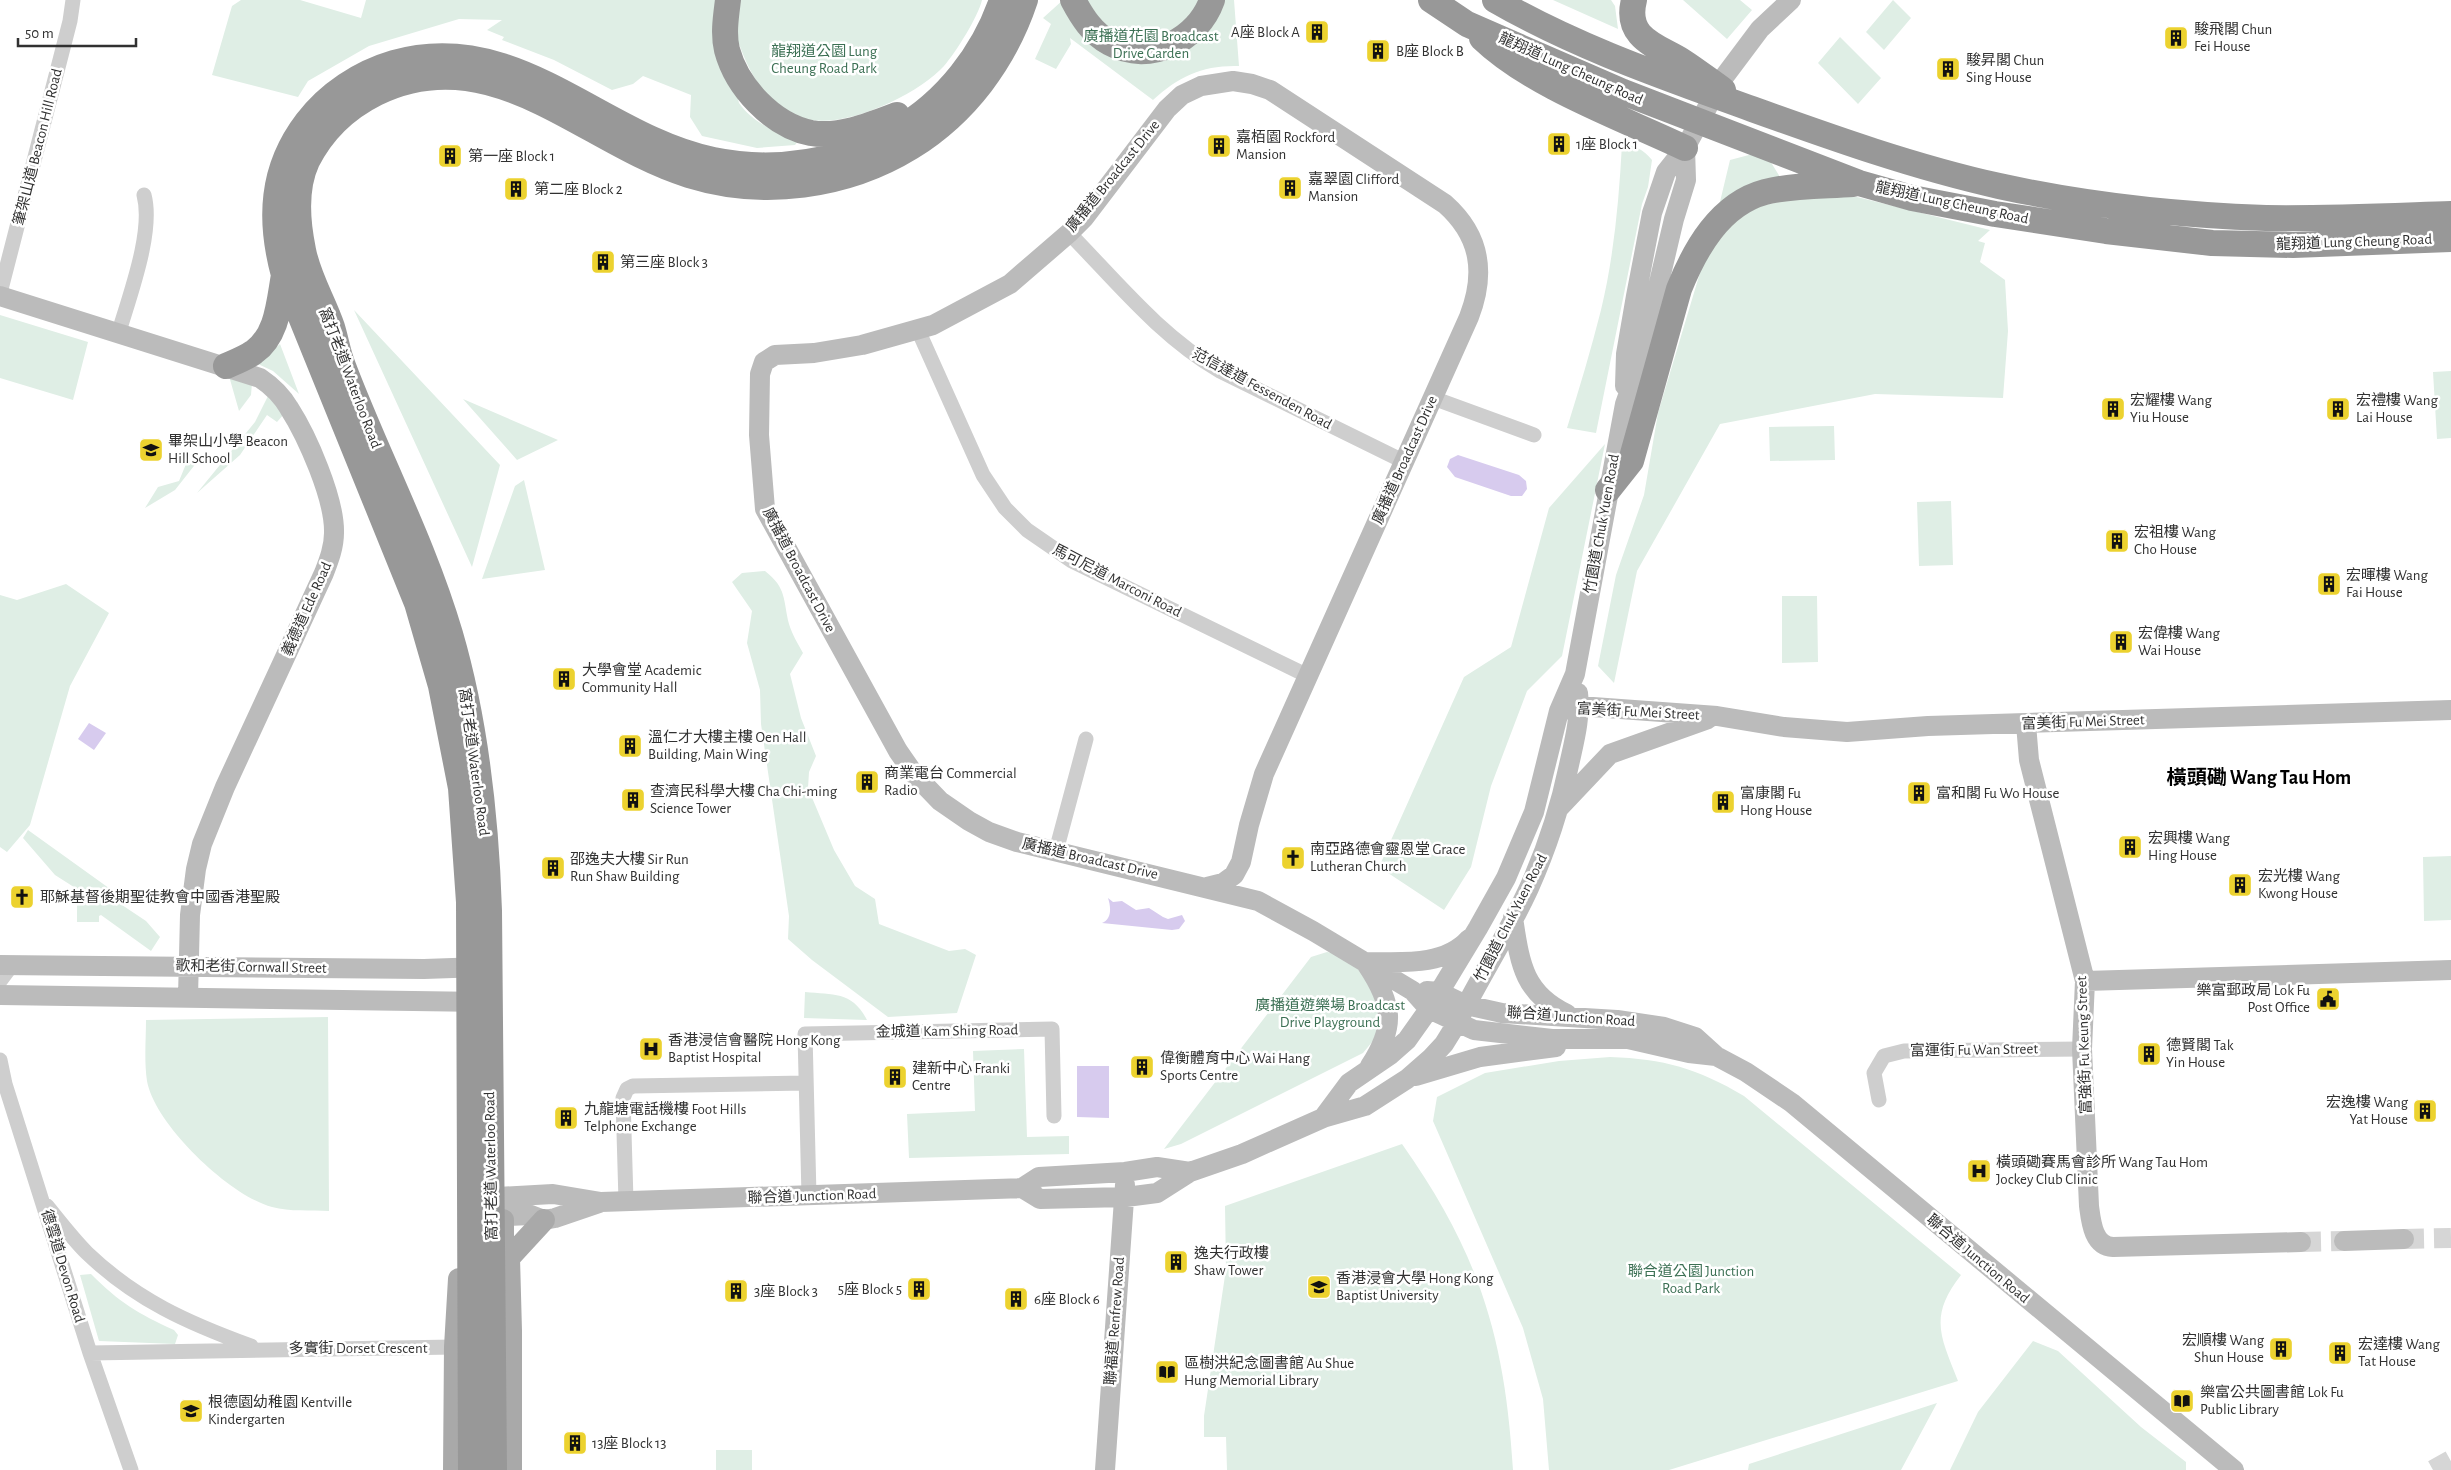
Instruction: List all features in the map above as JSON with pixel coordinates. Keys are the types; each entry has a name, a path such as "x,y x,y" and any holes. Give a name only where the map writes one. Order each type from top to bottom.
{"highway":[{"path":"728,0 725,33 727,50 741,82 772,115 790,126 812,133 850,130 936,101"},
{"name":"窩打老道 Waterloo Road","path":"494,1470 489,911 485,829 473,742 458,663 449,630 428,570 385,493 294,301 284,275 275,238 274,204 278,178 290,148 313,114 337,92 368,73 398,62 425,57 451,56 497,63 524,74 665,144 714,160 747,165 792,164 850,152 903,126 936,101 974,57 990,30 1002,0"},
{"name":"窩打老道 Waterloo Road","path":"471,1470 469,902 461,788 449,718 431,648 413,595 385,493 342,364 332,326 303,252 298,215 300,180 309,157 331,126 354,106 379,92 401,83 430,76 456,75 478,78 517,92 642,156 691,175 722,183 751,186 785,186 818,183 852,174 883,162 923,139 948,120 971,96 998,60 1011,36 1025,0"},
{"path":"1073,0 1084,19 1098,34 1117,46 1142,50 1160,49 1184,38 1202,22 1212,0"},
{"name":"龍翔道 Lung Cheung Road","path":"1430,0 1467,24 1623,92 1859,183 1912,198 1995,214 2106,231 2212,243 2293,245 2451,239"},
{"name":"龍翔道 Lung Cheung Road","path":"1495,0 1532,20 1632,65 1754,109 1800,128 1928,168 2001,187 2097,202 2214,215 2261,217 2451,214"},
{"path":"1634,0 1632,10 1636,26 1650,45 1681,60 1754,109"},
{"path":"1467,24 1513,64 1561,90 1685,148"},
{"path":"1608,490 1631,461 1659,353 1688,266 1716,225 1735,206 1763,193 1859,183"},
{"path":"226,366 254,352 268,337 277,312 284,275"},
{"path":"294,301 294,332 298,348 424,656"},
{"path":"332,326 358,356 443,567 464,638"}],"main road":[{"path":"424,656 464,638"},
{"name":"窩打老道 Waterloo Road","path":"464,638 484,742 496,830 502,967 503,1244 509,1258 511,1331 510,1470"},
{"name":"窩打老道 Waterloo Road","path":"424,656 440,720 456,853 459,967 457,1001 462,1208 456,1338 454,1470"},
{"path":"509,1258 544,1220"},
{"path":"456,1338 480,1313 490,1313 511,1331"}],"street":[{"name":"筆架山道 Beacon Hill Road","path":"0,294 70,21 73,0"},
{"name":"竹園道 Chuk Yuen Road","path":"1625,404 1626,354 1652,214 1666,172 1685,148 1705,108 1724,77 1760,29 1784,3"},
{"name":"廣播道 Broadcast Drive","path":"1207,887 1223,883 1234,874 1241,862 1253,810 1264,774 1405,462 1478,293 1478,255 1469,232 1454,211 1438,198 1270,90 1252,84 1232,81 1201,86 1182,95 1167,109 1089,211 1069,233 1010,284 933,325 918,330 848,348 775,355 764,362 760,374 759,435 765,509 883,726 914,774 940,801 969,821 1003,838 1258,900 1413,991 1429,1009"},
{"name":"竹園道 Chuk Yuen Road","path":"1439,992 1506,878 1534,812 1559,711 1575,674 1625,404 1641,359 1674,219 1686,180 1685,148"},
{"path":"118,334 147,228 147,205 144,195"},
{"name":"范信達道 Fessenden Road","path":"1069,233 1161,328 1192,353 1220,370 1405,462"},
{"name":"義德道 Ede Road","path":"0,294 118,334 260,378 277,391 290,408 326,488 331,505 334,532 330,556 317,590 225,787 202,844 192,892 188,997"},
{"name":"馬可尼道 Marconi Road","path":"918,330 983,475 1005,508 1027,530 1072,561 1308,676"},
{"path":"1433,398 1534,434"},
{"name":"竹園道 Chuk Yuen Road","path":"1462,1014 1528,890 1560,808 1575,741 1579,706 1575,674"},
{"name":"富美街 Fu Mei Street","path":"1559,711 1579,706 1717,716 1784,727 1846,732 1928,726 2451,710"},
{"name":"富美街 Fu Mei Street","path":"1560,808 1610,754 1717,716"},
{"name":"富強街 Fu Keung Street","path":"2026,724 2029,760 2085,981 2082,1049 2091,1222 2100,1241 2107,1246 2301,1242"},
{"path":"1056,851 1086,739"},
{"path":"1241,862 1248,885 1258,900"},
{"path":"1513,918 1519,957 1528,982 1542,1000 1573,1017"},
{"path":"1364,962 1402,962 1438,957 1452,952 1465,943 1478,928"},
{"path":"1364,962 1382,988 1389,1013 1387,1032 1382,1047 1366,1072"},
{"path":"0,981 6,970 6,964"},
{"name":"歌和老街 Cornwall Street","path":"6,964 424,969 502,967"},
{"path":"2085,981 2451,970"},
{"name":"廣播道 Broadcast Drive","path":"1413,991 1439,992"},
{"path":"1323,1118 1349,1082 1366,1072 1407,1040 1439,992"},
{"name":"聯合道 Junction Road","path":"1439,992 1484,1032 1580,1040 1628,1039 1689,1053 1716,1056"},
{"name":"歌和老街 Cornwall Street","path":"0,995 501,1002"},
{"name":"聯合道 Junction Road","path":"1429,1009 1462,1014 1502,1013 1624,1020 1664,1027 1695,1037 1716,1056 1746,1072 1792,1103 2234,1470"},
{"name":"聯合道 Junction Road","path":"1022,1188 1040,1198 1126,1197 1157,1193 1190,1172 1242,1154 1323,1118 1365,1106 1407,1079 1438,1051 1462,1014"},
{"name":"金城道 Kam Shing Road","path":"809,1196 805,1034 1052,1029 1054,1116"},
{"path":"1407,1079 1480,1057 1546,1049 1580,1040"},
{"name":"富運街 Fu Wan Street","path":"1879,1100 1874,1072 1884,1056 1904,1051 2082,1049"},
{"name":"德雲道 Devon Road","path":"0,1060 5,1084 90,1353 131,1470"},
{"path":"626,1201 623,1098 627,1089 633,1086 806,1084"},
{"name":"聯合道 Junction Road","path":"462,1208 502,1207 554,1194 601,1202 809,1196 1022,1188 1039,1177 1125,1172 1157,1168 1190,1172"},
{"name":"聯福道 Renfrew Road","path":"1105,1470 1119,1256 1126,1197 1125,1172"},
{"name":"多實街 Dorset Crescent","path":"43,1202 86,1252 144,1299 185,1321 260,1349"},
{"name":"聯合道 Junction Road","path":"502,1207 544,1220 556,1218 601,1202"},
{"path":"2344,1241 2404,1239"},
{"name":"多實街 Dorset Crescent","path":"90,1353 260,1349 456,1338"}],"green space":[{"name":"龍翔道公園 Lung Cheung Road Park","path":"241,0 300,0 361,18 366,0 982,0 971,25 944,66 932,77 897,99 856,116 816,121 800,117 777,104 768,96 754,77 739,44 726,52 739,103 751,116 765,126 798,141 795,145 757,148 702,136 690,117 691,95 643,76 633,84 612,90 554,60 502,40 504,37 487,30 502,20 459,19 369,46 308,81 298,97 212,75 232,6"},
{"name":"廣播道花園 Broadcast Drive Garden","path":"1063,0 1234,0 1239,66 1214,68 1192,74 1172,84 1153,100 1070,38 1071,44 1056,69 1035,59 1051,24 1043,18"},
{"path":"1553,0 1611,0 1615,6 1618,29"},
{"path":"1683,0 1740,0 1752,10 1727,39"},
{"path":"1893,0 1911,18 1884,50 1866,32"},
{"path":"1840,37 1881,78 1858,104 1818,63"},
{"path":"1622,144 1639,149 1652,160 1648,187 1642,204 1596,433 1567,428 1606,290 1615,228"},
{"path":"1764,151 1780,177 1719,206 1730,160"},
{"path":"1817,194 1857,197 1990,230 1978,241 1985,243 1980,262 2005,280 2008,331 2003,398 1875,394 1720,424 1637,571 1614,683 1598,666 1616,575 1644,495 1658,413 1711,236 1750,208"},
{"path":"354,310 500,465 472,567"},
{"path":"0,315 88,342 73,400 0,378"},
{"path":"280,344 299,394 273,371 258,364"},
{"path":"2451,371 2451,438 2437,439 2433,372"},
{"path":"229,376 252,383 251,395 239,411"},
{"path":"269,394 284,414 277,422 267,415 240,455 197,493 255,422"},
{"path":"463,399 558,440 517,460"},
{"path":"1834,426 1835,460 1770,461 1769,427"},
{"path":"1605,444 1562,656 1527,691 1491,786 1471,867 1444,910 1379,867 1464,677 1511,647 1549,508"},
{"path":"201,457 175,490 145,508 158,487 179,481 186,464"},
{"path":"524,480 545,570 482,579 515,486"},
{"path":"1951,501 1953,565 1919,566 1917,502"},
{"path":"765,571 781,589 790,628 803,653 790,674 801,718 816,756 809,772 808,788 834,850 855,886 875,899 879,924 949,951 965,949 976,955 957,1013 888,1017 812,960 788,939 789,916 761,724 760,690 747,643 752,611 732,582 742,573"},
{"path":"66,584 109,613 70,686 30,825 7,852 0,847 0,595 17,600"},
{"path":"1782,596 1817,596 1818,662 1782,663"},
{"path":"28,830 113,891 110,897 146,921 160,937 151,951 101,915 99,916 99,922 77,922 77,889 55,875 23,838"},
{"path":"2451,856 2451,920 2424,921 2423,857"},
{"name":"廣播道遊樂場 Broadcast Drive Playground","path":"1327,952 1340,956 1360,970 1371,982 1376,993 1382,1030 1363,1053 1181,1144 1164,1149 1311,957"},
{"path":"805,992 841,996 848,999 855,1004 867,1020 804,1018"},
{"path":"328,1017 329,1211 279,1209 255,1200 216,1174 179,1137 164,1118 153,1099 147,1081 145,1058 146,1020"},
{"path":"1024,1049 1027,1137 1069,1136 1069,1154 909,1158 907,1114 975,1111 973,1051"},
{"name":"聯合道公園 Junction Road Park","path":"1610,1057 1647,1060 1680,1067 1711,1078 1744,1096 1961,1275 1944,1303 1941,1315 1943,1339 1958,1381 1669,1470 1549,1470 1543,1399 1523,1328 1433,1121 1437,1097 1485,1073 1559,1061"},
{"name":"香港浸會大學 Hong Kong Baptist University","path":"1402,1144 1429,1184 1451,1222 1469,1260 1483,1298 1495,1337 1503,1378 1513,1470 1227,1470 1226,1437 1204,1437 1204,1416 1226,1269 1225,1206"},
{"path":"91,1274 111,1293 130,1306 174,1330 178,1335 175,1344 99,1341 80,1275"},
{"path":"2033,1341 2058,1351 2141,1427 2186,1462 2186,1470 1950,1470 1978,1412"},
{"path":"1937,1403 1901,1470 1748,1470 1749,1464"},
{"path":"716,1450 752,1450 752,1470 716,1470"}],"shaded area":[{"path":"1458,455 1519,475 1526,481 1527,489 1522,496 1511,496 1455,477 1447,467 1450,459"},
{"path":"89,723 106,733 94,750 78,739"},
{"path":"1108,898 1113,902 1122,901 1136,910 1149,908 1168,919 1182,915 1185,921 1179,929 1172,930 1102,923 1109,916"},
{"path":"1077,1066 1109,1066 1109,1118 1077,1117"}],"tunnel":[{"path":"2404,1239 2451,1238"},
{"path":"2301,1242 2344,1241"},
{"path":"2433,1470 2451,1460"}],"place":[{"name":"A座 Block A","path":"1317,32"},
{"name":"駿飛閣 Chun Fei House","path":"2176,38"},
{"name":"B座 Block B","path":"1378,51"},
{"name":"駿昇閣 Chun Sing House","path":"1948,69"},
{"name":"1座 Block 1","path":"1559,144"},
{"name":"嘉栢園 Rockford Mansion","path":"1219,146"},
{"name":"第一座 Block 1","path":"450,156"},
{"name":"嘉翠園 Clifford Mansion","path":"1290,188"},
{"name":"第二座 Block 2","path":"516,189"},
{"name":"第三座 Block 3","path":"603,262"},
{"name":"宏耀樓 Wang Yiu House","path":"2113,409"},
{"name":"宏禮樓 Wang Lai House","path":"2338,409"},
{"name":"畢架山小學 Beacon Hill School","path":"151,450"},
{"name":"宏祖樓 Wang Cho House","path":"2117,541"},
{"name":"宏暉樓 Wang Fai House","path":"2329,584"},
{"name":"宏偉樓 Wang Wai House","path":"2121,642"},
{"name":"大學會堂 Academic Community Hall","path":"564,679"},
{"name":"溫仁才大樓主樓 Oen Hall Building, Main Wing","path":"630,746"},
{"name":"商業電台 Commercial Radio","path":"867,782"},
{"name":"富和閣 Fu Wo House","path":"1919,793"},
{"name":"查濟民科學大樓 Cha Chi-ming Science Tower","path":"633,800"},
{"name":"富康閣 Fu Hong House","path":"1723,802"},
{"name":"宏興樓 Wang Hing House","path":"2130,847"},
{"name":"南亞路德會靈恩堂 Grace Lutheran Church","path":"1293,858"},
{"name":"邵逸夫大樓 Sir Run Run Shaw Building","path":"553,868"},
{"name":"宏光樓 Wang Kwong House","path":"2240,885"},
{"name":"耶穌基督後期聖徒教會中國香港聖殿","path":"22,897"},
{"name":"樂富郵政局 Lok Fu Post Office","path":"2328,999"},
{"name":"香港浸信會醫院 Hong Kong Baptist Hospital","path":"651,1049"},
{"name":"德賢閣 Tak Yin House","path":"2149,1054"},
{"name":"偉衡體育中心 Wai Hang Sports Centre","path":"1142,1067"},
{"name":"建新中心 Franki Centre","path":"895,1077"},
{"name":"宏逸樓 Wang Yat House","path":"2425,1111"},
{"name":"九龍塘電話機樓 Foot Hills Telphone Exchange","path":"566,1118"},
{"name":"橫頭磡賽馬會診所 Wang Tau Hom Jockey Club Clinic","path":"1979,1171"},
{"name":"逸夫行政樓 Shaw Tower","path":"1176,1262"},
{"name":"香港浸會大學 Hong Kong Baptist University","path":"1319,1287"},
{"name":"5座 Block 5","path":"919,1289"},
{"name":"3座 Block 3","path":"736,1291"},
{"name":"6座 Block 6","path":"1016,1299"},
{"name":"宏順樓 Wang Shun House","path":"2281,1349"},
{"name":"宏達樓 Wang Tat House","path":"2340,1353"},
{"name":"區樹洪紀念圖書館 Au Shue Hung Memorial Library","path":"1167,1372"},
{"name":"樂富公共圖書館 Lok Fu Public Library","path":"2182,1401"},
{"name":"根德園幼稚園 Kentville Kindergarten","path":"191,1411"},
{"name":"13座 Block 13","path":"575,1443"}],"district":[{"name":"橫頭磡 Wang Tau Hom","path":"2259,778"}]}
